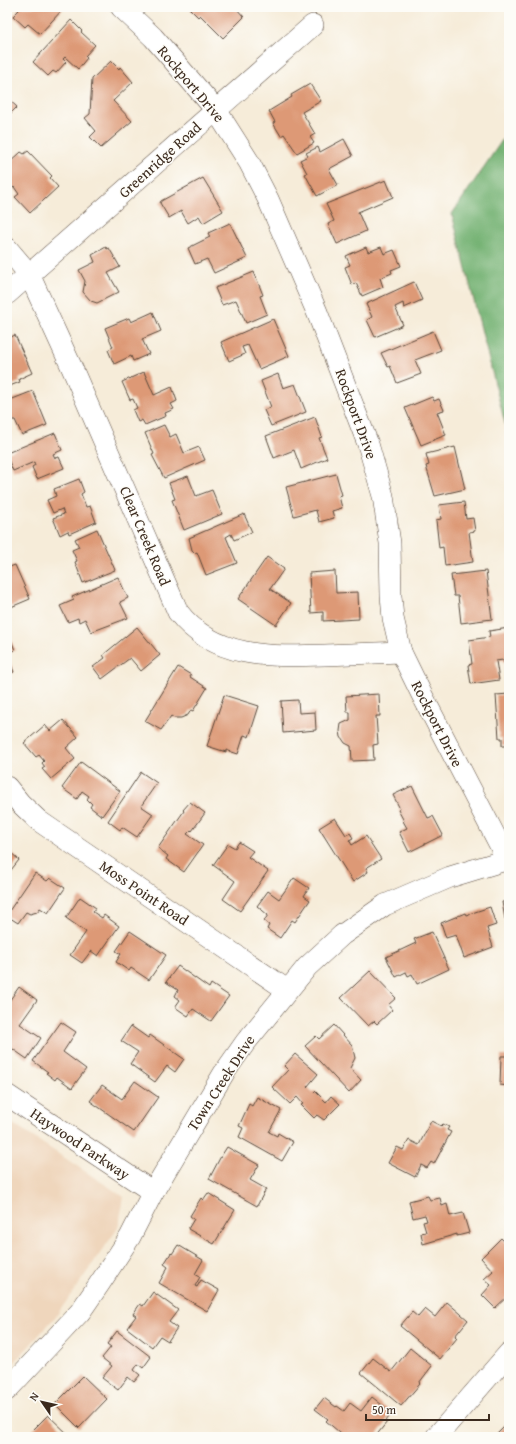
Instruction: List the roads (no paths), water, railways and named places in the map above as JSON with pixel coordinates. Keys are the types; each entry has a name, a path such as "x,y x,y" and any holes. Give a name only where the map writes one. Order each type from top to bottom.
{"street":[{"name":"Rockport Drive","path":"121,7 153,37 216,110 249,162 268,199 317,312 368,444 383,496 390,543 393,618 401,652 508,859"},
{"name":"Greenridge Road","path":"7,294 312,25"},
{"name":"Clear Creek Road","path":"7,248 29,274 72,368 178,612 187,624 211,642 226,648 248,653 282,656 401,652"},
{"name":"Moss Point Road","path":"7,787 20,803 39,821 287,990"},
{"name":"Town Creek Drive","path":"7,1390 80,1312 130,1237 153,1192 228,1067 245,1043 307,967 342,935 385,905 450,878 508,859"},
{"name":"Haywood Parkway","path":"7,1095 153,1192"},
{"path":"436,1437 509,1353"}]}
